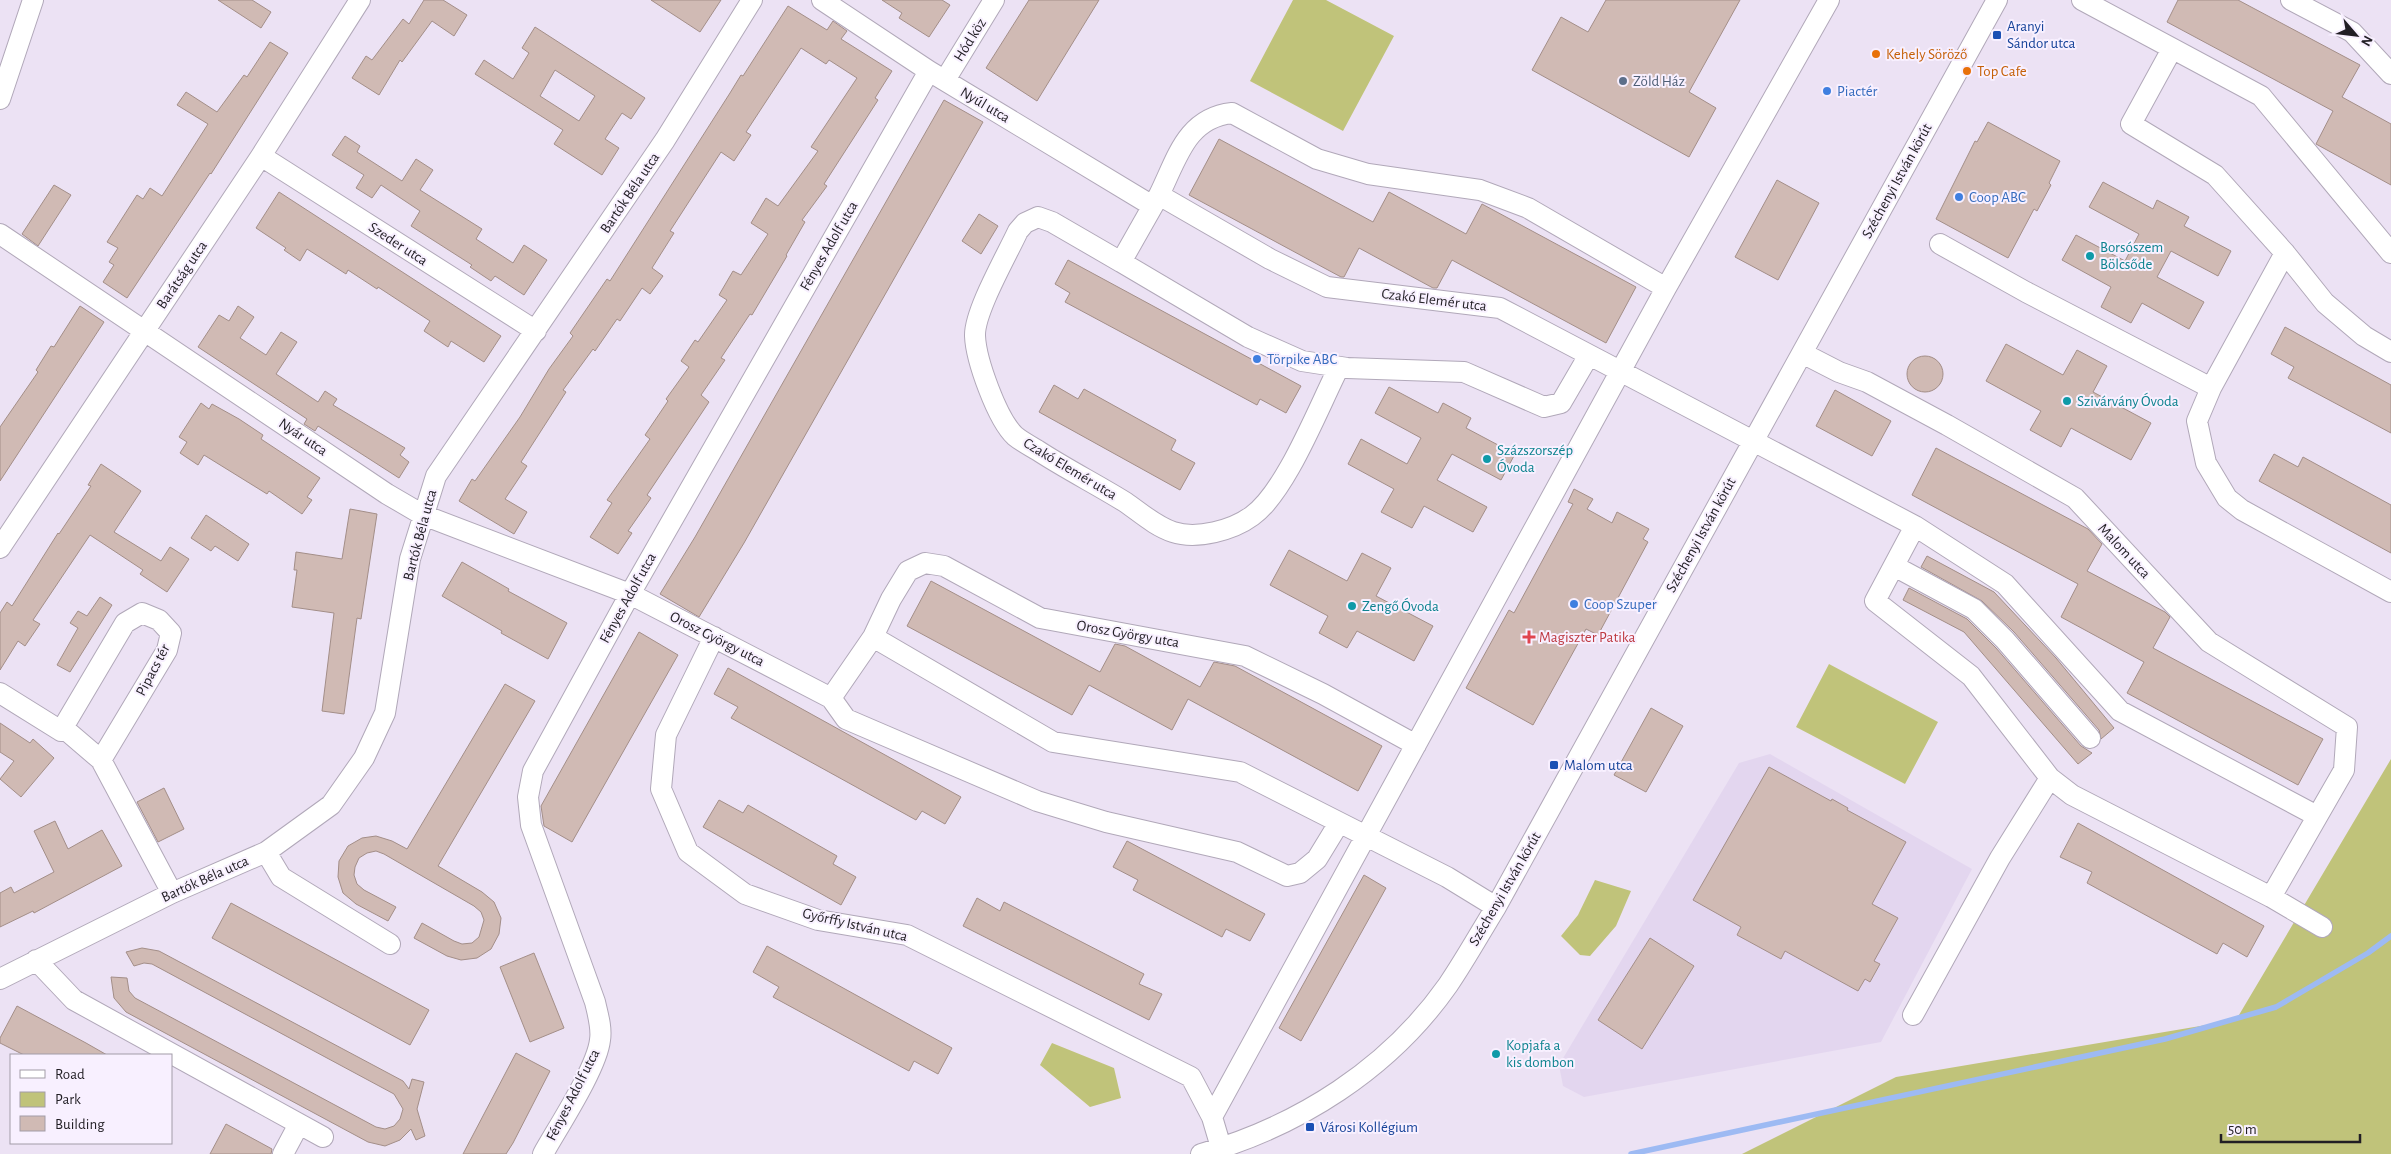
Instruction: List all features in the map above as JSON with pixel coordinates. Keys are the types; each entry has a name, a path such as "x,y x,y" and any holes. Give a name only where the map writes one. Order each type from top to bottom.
{"street":[{"path":"0,99 33,0"},
{"name":"Barátság utca","path":"0,548 261,156 360,0"},
{"name":"Bartók Béla utca","path":"0,979 172,893 266,852 331,805 364,758 385,713 410,559 436,476 665,140 752,0"},
{"name":"Nyúl utca","path":"822,0 937,76 1155,200"},
{"name":"Hód köz","path":"937,76 994,0"},
{"path":"1212,1117 1666,288 1829,0"},
{"name":"Széchenyi István körút","path":"1201,1154 1222,1151 1311,1109 1360,1077 1407,1034 1447,986 1496,907 1996,0"},
{"path":"2082,0 2261,96 2391,253"},
{"path":"2291,0 2352,32 2391,74"},
{"path":"2172,49 2131,124 2215,175 2285,253 2325,303 2364,336 2391,352"},
{"name":"Fényes Adolf utca","path":"543,1154 592,1066 600,1041 600,1025 594,1002 531,825 528,797 533,771 630,594 937,76"},
{"path":"1120,262 1190,134 1203,121 1218,115 1232,113 1317,160 1368,174 1480,190 1528,208 1666,288"},
{"name":"Szeder utca","path":"261,156 536,331"},
{"name":"Czakó Elemér utca","path":"1155,200 1327,288 1500,308 1753,441"},
{"name":"Czakó Elemér utca","path":"1339,367 1284,477 1269,501 1252,516 1230,527 1203,534 1174,532 1149,520 1125,503 1015,436 1001,417 978,359 974,334 981,308 1018,232 1025,223 1038,217 1052,222 1248,337 1302,361 1339,367 1464,372 1544,407 1561,403 1589,355"},
{"name":"Nyár utca","path":"0,234 423,515 630,594"},
{"path":"1940,244 2026,292 2211,388"},
{"path":"2285,253 2211,388 2197,421 2206,464 2227,498 2242,510 2391,592"},
{"name":"Malom utca","path":"1802,353 1839,372 1868,382 2074,498 2209,642 2347,727 2344,770 2271,897"},
{"path":"1753,441 1916,526 2005,584 2120,711 2317,816"},
{"path":"1916,526 1875,601 1971,676 2050,778 2072,795 2271,897 2322,926"},
{"name":"Orosz György utca","path":"831,698 873,637 891,599 908,571 925,563 944,566 1040,618 1245,656 1323,694 1416,745"},
{"path":"1894,566 1974,609 2005,640 2090,738"},
{"name":"Orosz György utca","path":"630,594 831,698 846,719 1036,801 1106,822 1237,852 1287,876 1300,873 1317,859 1339,823"},
{"name":"Pipacs tér","path":"61,731 125,623 142,613 160,620 171,633 167,650 101,760"},
{"name":"Győrffy István utca","path":"714,637 666,735 661,789 688,852 745,894 818,920 907,935 1191,1077 1212,1117 1222,1151"},
{"path":"873,637 1053,742 1240,772 1447,877 1496,907"},
{"path":"0,693 61,731 67,732 101,760 172,893"},
{"path":"1913,1015 2000,858 2050,778"},
{"path":"266,852 281,878 390,944"},
{"path":"36,960 74,1000 323,1137"},
{"path":"283,1154 299,1124"}],"shaded area":[{"path":"1770,754 1972,869 1881,1042 1584,1097 1563,1086 1559,1065 1739,763"}],"green space":[{"path":"1293,0 1326,0 1394,36 1343,131 1250,81"},
{"path":"1829,664 1938,722 1905,784 1796,727"},
{"path":"2391,759 2391,1154 1742,1154 1896,1077 2236,1020"},
{"path":"1595,880 1631,891 1616,926 1590,956 1580,955 1561,936 1578,915"},
{"path":"1052,1043 1114,1068 1121,1098 1090,1107 1040,1065"}],"building":[{"path":"218,0 252,0 271,12 261,28"},
{"path":"424,0 443,0 467,15 454,36 432,21 402,62 400,60 379,95 352,78 366,56 372,60 403,19 409,24"},
{"path":"651,0 721,0 700,32"},
{"path":"882,0 942,0 950,5 929,37 899,18 902,13"},
{"path":"1029,0 1099,0 1037,101 986,68"},
{"name":"Zöld Ház","path":"1606,0 1740,0 1689,92 1716,108 1689,157 1532,70 1561,17 1588,32"},
{"path":"2178,0 2238,0 2360,65 2342,97 2391,124 2391,185 2316,144 2333,111 2167,22"},
{"path":"788,6 827,30 833,21 847,31 841,39 892,71 875,98 878,100 824,184 827,186 802,220 805,222 752,315 750,314 721,358 725,360 701,395 709,402 647,495 651,498 628,531 632,533 618,554 590,537 612,503 607,500 650,439 645,435 668,401 666,399 689,367 681,361 695,340 698,342 727,300 719,295 733,271 741,275 768,234 751,223 766,198 778,206 818,151 811,147 857,78 829,60 826,64 801,48 746,132 751,135 734,161 721,152 670,231 674,233 652,268 663,276 650,294 642,288 620,321 617,319 595,351 593,349 563,390 566,392 521,462 527,466 505,499 527,512 514,534 459,501 472,479 475,481 520,417 549,369 573,336 570,333 607,279 610,281 741,75 743,76"},
{"path":"535,27 645,98 631,119 622,113 605,139 619,148 602,175 554,144 563,130 475,74 484,60 513,79 529,53 522,48","holes":["555,70 595,96 579,121 540,96"]},
{"path":"270,42 288,53 211,174 127,298 103,282 114,265 109,262 118,248 107,242 137,195 143,199 150,188 162,196 208,124 177,105 186,92 217,112 244,75 247,77"},
{"path":"944,100 983,122 744,543 699,617 660,594 695,537"},
{"path":"1988,122 2060,161 2049,183 2051,185 2037,211 2034,209 2008,258 1936,219 1975,141 1977,142"},
{"path":"345,136 360,146 357,152 402,181 416,159 433,170 420,190 482,229 476,239 513,263 524,245 547,260 524,295 495,276 491,281 470,267 472,265 411,226 420,211 381,185 372,198 356,188 364,175 332,155"},
{"path":"1219,139 1373,222 1389,192 1466,234 1482,204 1636,287 1606,343 1452,260 1437,288 1433,288 1359,248 1344,277 1341,277 1189,195"},
{"path":"1777,180 1819,203 1778,280 1735,257"},
{"name":"Borsószem Bölcsőde","path":"2103,182 2153,209 2157,200 2189,217 2184,226 2231,251 2218,276 2171,251 2157,277 2204,302 2189,329 2142,303 2131,323 2101,307 2111,287 2062,260 2076,235 2125,261 2139,234 2089,207"},
{"path":"54,185 71,195 38,246 22,234"},
{"path":"279,192 501,336 484,362 451,341 448,347 424,331 430,321 378,287 377,289 348,270 346,274 307,249 300,261 284,250 286,248 256,228"},
{"path":"979,214 998,226 981,254 962,241"},
{"path":"1068,260 1301,386 1286,413 1260,399 1257,405 1065,302 1070,293 1055,284"},
{"path":"80,306 104,322 0,481 0,427 38,372 36,370 51,346 54,347"},
{"path":"238,306 254,317 240,338 266,355 281,332 297,342 276,374 318,402 325,391 337,399 333,405 405,448 400,455 409,462 399,478 318,426 315,431 304,424 307,419 198,347 219,315 229,321"},
{"path":"2285,327 2391,385 2391,433 2288,378 2294,367 2271,354"},
{"name":"Szivárvány Óvoda","path":"2006,344 2063,375 2077,350 2107,366 2093,392 2151,423 2131,460 2071,428 2061,447 2030,430 2041,411 1986,381"},
{"path":"1925,356 1938,361 1943,374 1938,387 1925,392 1912,387 1907,374 1912,361"},
{"path":"1054,385 1078,399 1084,389 1176,440 1171,450 1195,463 1180,490 1039,412"},
{"name":"Százszorszép Óvoda","path":"1389,387 1438,413 1443,403 1471,418 1466,428 1515,454 1501,480 1452,454 1437,480 1487,507 1473,532 1424,506 1412,528 1381,512 1394,489 1348,464 1361,439 1407,464 1421,438 1375,413"},
{"path":"1835,390 1891,421 1872,456 1816,426"},
{"path":"201,403 209,409 212,404 239,419 263,435 261,439 320,478 307,497 312,500 302,514 269,491 267,494 204,455 198,465 180,453 187,442 179,437"},
{"path":"1936,448 2088,529 2102,544 2087,571 2165,612 2170,617 2153,648 2323,739 2298,785 2127,693 2144,662 2061,617 2078,584 1912,495"},
{"path":"2274,454 2298,467 2303,457 2391,505 2391,553 2259,481"},
{"path":"101,464 141,491 114,532 161,561 170,547 189,559 167,592 140,574 143,570 90,535 33,620 40,624 25,646 18,641 0,670 0,613 7,602 12,606 58,533 91,486 88,485"},
{"path":"1574,489 1593,499 1587,509 1612,523 1617,512 1649,529 1643,539 1648,542 1598,635 1586,629 1533,725 1466,688 1509,610 1514,613 1573,504 1568,502"},
{"path":"350,509 377,514 361,619 357,618 344,714 322,711 334,613 292,607 297,570 294,570 296,552 342,559"},
{"path":"206,515 249,544 238,561 215,546 211,551 191,538"},
{"name":"Zengő Óvoda","path":"1289,550 1347,581 1362,553 1391,568 1376,596 1433,626 1414,661 1357,631 1347,648 1319,633 1328,616 1270,585"},
{"path":"1927,556 1994,592 2056,658 2114,728 2101,739 2099,730 2014,632 1982,601 1921,567"},
{"path":"462,562 509,589 508,591 567,623 548,659 501,633 502,631 442,596"},
{"path":"931,581 1100,672 1115,644 1125,646 1200,687 1214,662 1235,666 1382,746 1358,791 1188,699 1172,730 1089,685 1072,715 907,626"},
{"path":"1909,588 1967,619 1996,648 2081,746 2092,753 2078,764 1964,632 1903,600"},
{"path":"100,597 112,605 70,672 57,665 78,628 70,623 78,611 87,616"},
{"path":"639,632 678,655 572,842 544,826 541,806"},
{"path":"728,668 961,797 945,824 922,811 916,820 731,718 738,707 714,694"},
{"path":"505,684 535,701 438,866 482,892 494,902 501,918 499,934 491,949 477,958 461,960 447,956 414,938 422,923 454,941 462,944 472,943 479,937 484,920 481,912 474,906 384,854 376,851 367,853 359,858 354,875 357,884 364,890 396,907 388,921 356,904 343,893 338,877 339,861 348,846 362,838 376,836 392,841 407,849"},
{"path":"1651,708 1683,726 1646,792 1614,775"},
{"path":"0,723 30,743 33,739 54,758 21,797 0,779 14,761 0,752"},
{"path":"1769,767 1831,801 1832,799 1848,808 1847,810 1906,842 1872,904 1898,918 1874,961 1880,964 1870,982 1865,979 1858,991 1785,951 1781,959 1737,935 1741,927 1693,900"},
{"path":"164,788 184,829 158,842 137,802"},
{"path":"719,800 743,813 748,805 837,856 833,864 856,877 841,905 703,827"},
{"path":"55,821 68,849 102,830 122,866 34,913 33,911 0,927 0,893 11,887 14,893 54,872 34,831"},
{"path":"2078,823 2264,926 2247,957 2223,943 2217,954 2087,883 2092,872 2060,857"},
{"path":"1127,841 1265,914 1250,941 1226,929 1222,937 1133,890 1138,880 1113,867"},
{"path":"1364,875 1386,888 1301,1041 1279,1028"},
{"path":"977,898 1000,911 1004,902 1144,974 1139,984 1162,994 1149,1020 963,926"},
{"path":"231,903 429,1010 410,1045 212,938"},
{"path":"1650,938 1694,966 1642,1049 1598,1020"},
{"path":"767,946 952,1048 938,1074 914,1061 909,1071 773,997 779,987 753,972"},
{"path":"142,948 159,951 403,1081 409,1089 412,1079 424,1082 417,1109 425,1136 416,1140 411,1129 400,1140 385,1146 368,1142 126,1012 114,998 111,977 127,978 129,991 135,998 376,1127 385,1129 394,1126 400,1119 403,1109 394,1094 152,964 144,963 134,966 126,952"},
{"path":"534,953 564,1028 530,1042 500,967"},
{"path":"17,1006 105,1054 22,1054 0,1043 0,1038"},
{"path":"516,1053 550,1071 513,1143 506,1154 463,1154"},
{"path":"226,1124 272,1149 271,1154 210,1154"}],"waterway":[{"path":"1631,1154 2165,1039 2276,1007 2368,953 2391,936"}],"place":[{"name":"Aranyi Sándor utca","path":"1997,35"},
{"name":"Kehely Söröző","path":"1876,54"},
{"name":"Top Cafe","path":"1967,71"},
{"name":"Zöld Ház","path":"1623,81"},
{"name":"Piactér","path":"1827,91"},
{"name":"Coop ABC","path":"1959,197"},
{"name":"Borsószem Bölcsőde","path":"2090,256"},
{"name":"Törpike ABC","path":"1257,359"},
{"name":"Szivárvány Óvoda","path":"2067,401"},
{"name":"Százszorszép Óvoda","path":"1487,459"},
{"name":"Coop Szuper","path":"1574,604"},
{"name":"Zengő Óvoda","path":"1352,606"},
{"name":"Magiszter Patika","path":"1529,637"},
{"name":"Malom utca","path":"1554,765"},
{"name":"Kopjafa a kis dombon","path":"1496,1054"},
{"name":"Városi Kollégium","path":"1310,1127"}]}
